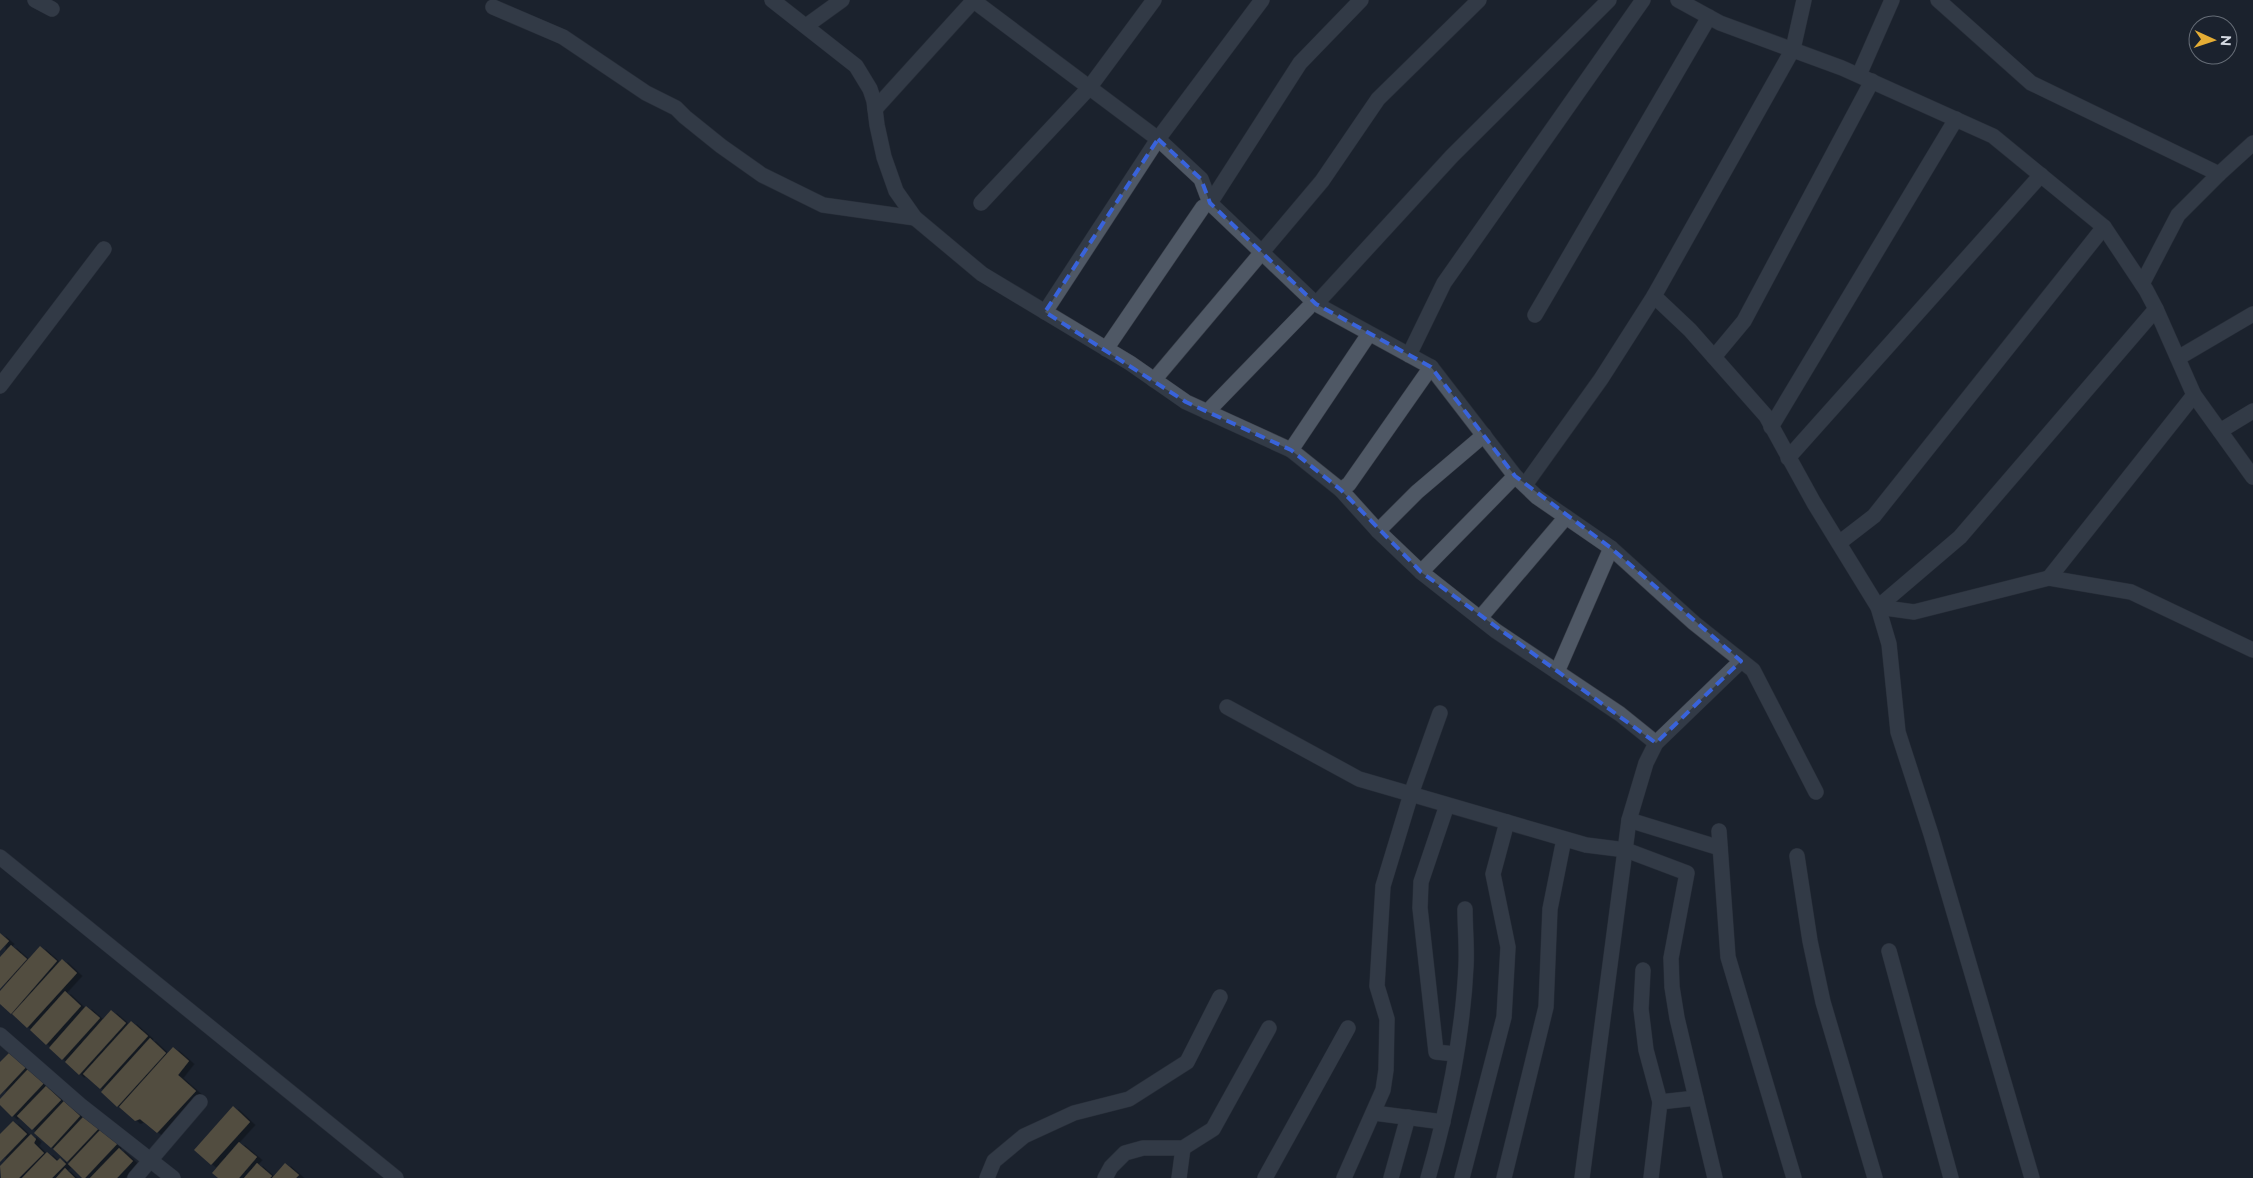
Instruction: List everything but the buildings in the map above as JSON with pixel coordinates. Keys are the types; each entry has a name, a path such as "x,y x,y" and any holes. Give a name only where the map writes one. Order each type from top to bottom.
{"street":[{"path":"35,0 52,9"},
{"path":"772,0 856,66 870,89 884,157 896,191 915,218 982,274 1106,349 1186,402 1291,450 1341,490 1378,531 1421,572 1480,618 1620,714 1656,743"},
{"path":"806,26 842,0"},
{"path":"875,109 974,0 1158,139 1201,179 1206,205 1262,251 1312,306 1431,367 1520,481 1566,517 1611,548 1694,623 1753,670 1816,792"},
{"path":"981,202 1089,88 1154,0"},
{"path":"1045,312 1158,139 1262,0"},
{"path":"1106,349 1206,205 1300,63 1361,0"},
{"path":"1154,380 1322,181 1378,99 1479,0"},
{"path":"1207,412 1312,306 1452,156 1609,0"},
{"path":"1409,355 1444,283 1643,0"},
{"path":"1678,0 1720,23 1865,78 1993,136 2104,227 2142,284 2156,309 2194,395 2253,477"},
{"path":"1421,572 1520,481 1601,379 1654,296 1793,50 1804,0"},
{"path":"1714,357 1744,321 1865,78 1892,0"},
{"path":"1938,0 2031,83 2219,174"},
{"path":"494,7 563,37 646,93 676,108 714,140 762,175 823,205 915,218"},
{"path":"1535,315 1710,17"},
{"path":"1771,427 1956,119"},
{"path":"2142,284 2178,215 2219,174 2247,157 2253,143"},
{"path":"1788,458 2041,175"},
{"path":"1839,543 1874,516 2104,227"},
{"path":"0,386 104,249"},
{"path":"1654,296 1690,330 1766,416 1788,458 1878,607 1888,644 1898,732 1934,844 2032,1178"},
{"path":"1878,607 1960,537 2156,309"},
{"path":"2178,358 2253,314"},
{"path":"1291,450 1369,334"},
{"path":"1341,490 1349,484 1431,367"},
{"path":"2049,578 2194,395"},
{"path":"2220,431 2253,411"},
{"path":"1378,531 1417,492 1484,435"},
{"path":"1480,618 1566,517"},
{"path":"1557,672 1611,548"},
{"path":"1878,607 1914,612 2049,578 2131,592 2253,650"},
{"path":"1582,1178 1629,820 1646,763 1656,743 1742,661"},
{"path":"1227,707 1359,779 1586,846 1626,850 1687,873 1671,958 1672,987 1677,1018 1715,1178"},
{"path":"1344,1178 1383,1090 1386,1070 1387,1019 1378,986 1383,886 1411,794 1440,713"},
{"path":"1447,805 1421,882 1420,908 1436,1052 1455,1054"},
{"path":"1629,820 1720,848"},
{"path":"1462,1178 1504,1017 1508,947 1494,874 1507,822"},
{"path":"1719,831 1728,956 1794,1178"},
{"path":"1504,1178 1546,1007 1550,909 1564,839"},
{"path":"1797,856 1810,941 1823,1002 1875,1178"},
{"path":"0,857 396,1178"},
{"path":"1428,1178 1443,1122 1455,1054 1466,966 1465,909"},
{"path":"1889,951 1950,1178"},
{"path":"1643,970 1641,1009 1646,1050 1660,1102 1651,1178"},
{"path":"987,1178 994,1161 1024,1136 1074,1113 1130,1099 1187,1062 1220,997"},
{"path":"1105,1178 1111,1167 1125,1153 1143,1148 1182,1148 1213,1129 1269,1028"},
{"path":"1265,1178 1348,1028"},
{"path":"0,1035 80,1105 174,1178"},
{"path":"1660,1102 1696,1098"},
{"path":"135,1178 200,1102"},
{"path":"1374,1113 1443,1122"},
{"path":"1391,1178 1408,1117"},
{"path":"1179,1178 1182,1148"}],"highlighted area":[{"path":"1158,139 1201,179 1210,203 1316,304 1431,367 1515,476 1611,548 1741,661 1656,743 1421,572 1341,490 1291,450 1186,402 1045,312"}]}
